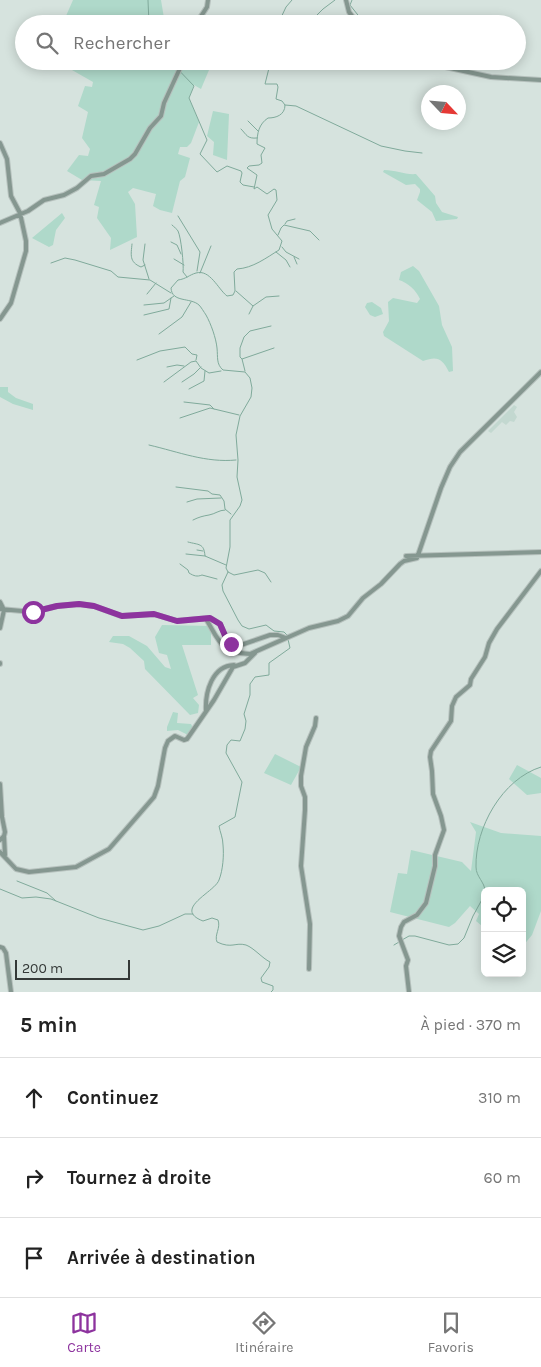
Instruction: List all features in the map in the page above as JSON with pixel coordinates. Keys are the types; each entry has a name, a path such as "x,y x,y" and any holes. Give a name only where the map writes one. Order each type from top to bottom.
{"street":[{"path":"202,15 207,7 208,0"},
{"path":"346,0 351,15"},
{"path":"0,223 20,215 44,200 64,195 77,188 91,176 104,174 130,159 150,128 161,116 164,103 179,70"},
{"path":"459,70 491,77 541,80"},
{"path":"0,143 7,159 11,196 20,215 26,251 11,303 0,319"},
{"path":"206,619 223,647 242,654 250,654 309,628 338,621 348,616 363,598 384,581 400,564 417,558 450,466 460,452 541,372"},
{"path":"406,556 420,554 541,552"},
{"path":"409,992 406,966 408,960 399,936 404,922 417,915 426,903 435,866 434,855 444,830 433,794 431,751 451,721 453,701 458,694 470,685 472,678 485,657 496,629 541,571"},
{"path":"0,602 2,609 0,628"},
{"path":"2,609 33,612 57,606 79,604 94,606 122,616 154,614 177,621 215,620 220,624 227,640 234,646 242,646 270,635 286,638"},
{"path":"206,711 210,683 220,669 245,662 258,651"},
{"path":"0,852 16,869 29,872 76,867 109,849 154,797 158,786 164,748 168,741 175,736 184,740 187,739 206,711 228,672 236,665"},
{"path":"309,969 310,924 301,866 305,797 300,776 306,747 315,726 316,718"},
{"path":"0,784 4,855"},
{"path":"0,840 4,836"},
{"path":"0,947 6,952 11,992"}],"shaded area":[{"path":"514,405 517,407 514,412 517,417 514,422 510,421 506,425 502,422 491,433 488,431"}],"green space":[{"path":"73,0 161,0 164,15 66,15"},
{"path":"72,70 209,70 201,89 194,85 189,98 199,122 191,143 187,147 180,147 178,154 190,158 185,177 180,181 172,213 153,206 156,194 133,188 128,192 135,204 137,237 110,250 111,238 97,218 99,207 94,205 101,181 82,180 67,171 79,155 88,156 90,149 82,138 88,112 78,106 85,86 92,87 93,82"},
{"path":"213,111 229,114 227,160 213,155 214,142 207,136"},
{"path":"384,170 416,174 435,196 436,203 442,212 458,217 457,219 436,221 432,212 417,200 420,189 415,184 406,185 383,172"},
{"path":"62,213 65,218 56,230 53,245 49,247 32,238"},
{"path":"413,266 419,271 439,306 442,325 452,347 453,371 449,372 439,359 423,361 384,336 383,332 389,321 388,302 393,298 417,303 420,299 411,287 399,280 401,272"},
{"path":"372,302 381,308 383,314 375,317 370,315 365,307 367,303"},
{"path":"0,387 8,387 8,392 16,398 33,404 33,410 13,404 0,397"},
{"path":"162,625 211,626 211,645 182,645 198,695 193,698 199,705 198,713 190,715 145,669 144,661 130,648 123,644 109,642 113,636 129,636 147,646 165,667 171,669 167,655 159,653 155,637"},
{"path":"173,712 178,713 177,723 191,724 193,728 188,735 178,730 167,731"},
{"path":"275,754 301,767 291,785 264,773"},
{"path":"517,765 541,778 541,793 527,795 509,779"},
{"path":"470,822 501,833 541,836 541,911 532,935 526,942 526,887 481,887 481,925 476,921 479,914 470,906 449,927 390,912 398,873 407,874 411,850 462,862 471,871 476,832"}],"waterway":[{"path":"148,0 149,15"},
{"path":"282,15 292,0"},
{"path":"317,15 335,0"},
{"path":"352,0 350,5 358,15"},
{"path":"179,70 194,86 189,98 207,140 200,154 217,172 227,166 241,171 240,182 243,185 254,187"},
{"path":"268,70 265,84 277,84 276,99 282,101 285,108 280,115 268,118 261,126 257,144 265,148 261,155 262,163 247,168 257,175 254,189 257,187 267,194 274,189 276,190 277,200 268,215 272,229 282,241 279,250 254,265 237,269 234,272 235,291 233,295 227,296 210,277 201,273 178,280 171,288 175,296 200,306 206,315 214,336 221,368 223,370 245,372 250,378 251,397 240,416 236,435 237,477 242,500 230,520 230,547 226,568 228,572 234,575 258,570 265,573 271,582"},
{"path":"285,105 296,106 381,146 422,153"},
{"path":"248,121 258,131"},
{"path":"241,129 249,137 257,138"},
{"path":"178,216 200,252 197,271"},
{"path":"285,224 287,221 295,219"},
{"path":"172,225 178,230 183,272 187,277"},
{"path":"278,235 284,225 310,231 319,240"},
{"path":"171,242 177,245 181,254"},
{"path":"132,244 131,255 134,263 141,267 145,265"},
{"path":"145,244 143,260 149,279"},
{"path":"200,273 211,246"},
{"path":"282,247 286,252 299,259"},
{"path":"276,252 286,260 290,267"},
{"path":"294,257 297,264"},
{"path":"51,263 65,258 75,260 111,271 118,277 150,280 171,293"},
{"path":"174,259 184,265"},
{"path":"147,294 156,283"},
{"path":"236,291 253,306 266,297 279,296"},
{"path":"144,305 164,303 174,296"},
{"path":"144,315 169,309 171,298"},
{"path":"159,334 182,317 191,302"},
{"path":"249,314 253,306"},
{"path":"242,359 240,357 240,348 244,337 250,331 271,326"},
{"path":"137,360 160,351 185,347 192,354 197,355 196,360"},
{"path":"245,371 242,359 274,348"},
{"path":"164,382 191,362 196,361 201,368 209,373 221,371"},
{"path":"167,367 184,366"},
{"path":"182,382 201,367"},
{"path":"189,389 204,381 205,371"},
{"path":"184,402 210,405 214,409"},
{"path":"180,418 210,408 239,415"},
{"path":"149,445 214,460 236,460"},
{"path":"176,487 208,491 212,494 220,495 224,501 225,509 231,514"},
{"path":"187,502 197,499 221,498"},
{"path":"193,520 225,510"},
{"path":"188,542 200,545 205,556 226,565"},
{"path":"197,550 203,551"},
{"path":"186,554 205,556"},
{"path":"180,564 192,575 202,575 217,579"},
{"path":"228,572 222,585 223,591 242,626 249,629 266,625 274,631 284,632 287,635 290,648 269,663 269,675 255,677 250,684 250,695 244,714 246,721 245,729 240,741 231,740 227,745 226,753 242,782 235,817 219,826 223,840 222,867 219,880 193,906 192,911 195,916 203,921 212,918 218,920 217,942 226,945 246,945 270,962 269,967 261,978 262,982 273,986 271,992"},
{"path":"484,887 477,874 476,867 480,837 486,821 503,794 514,782 527,773 541,767"},
{"path":"17,881 47,893 56,901"},
{"path":"0,889 22,898 51,899 99,918 143,930 159,926 185,914 193,914"},
{"path":"402,940 409,936 415,936 449,945 458,944 464,938 481,901"},
{"path":"394,945 399,942"}],"route":[{"path":"33,612 57,606 79,604 94,606 122,616 154,614 177,621 210,618 220,624 227,640 231,644"}]}
